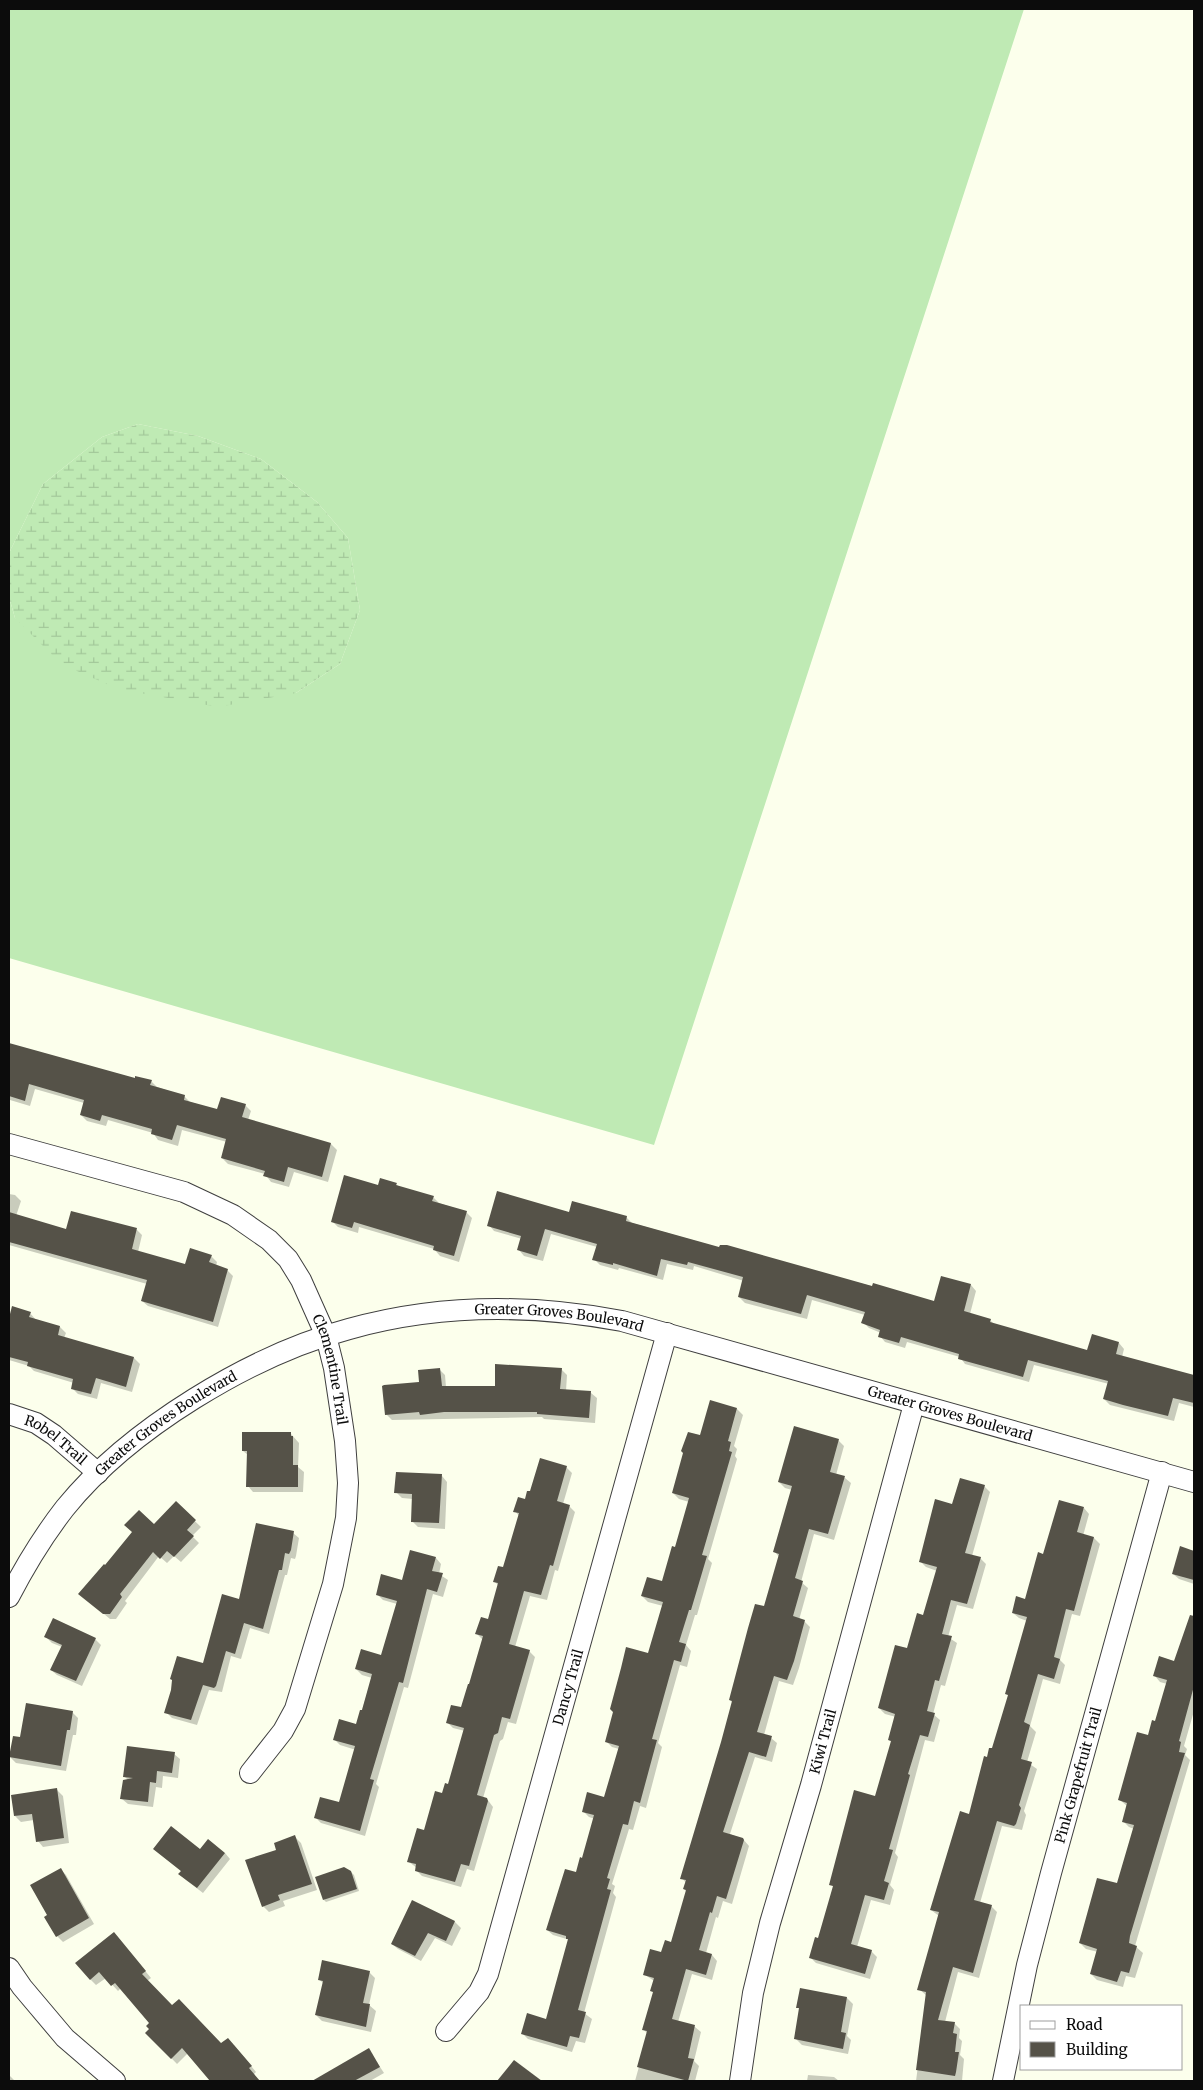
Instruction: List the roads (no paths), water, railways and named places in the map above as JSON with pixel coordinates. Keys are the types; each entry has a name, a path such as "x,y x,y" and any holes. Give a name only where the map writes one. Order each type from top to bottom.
{"street":[{"name":"Clementine Trail","path":"9,1144 184,1192 233,1215 269,1240 288,1258 326,1336 334,1368 345,1441 348,1483 346,1518 333,1584 295,1709 283,1731 250,1773"},
{"name":"Greater Groves Boulevard","path":"9,1596 44,1536 66,1507 98,1473 137,1440 188,1403 232,1377 282,1353 326,1336 370,1323 419,1314 498,1308 583,1314 622,1321 1194,1482"},
{"name":"Dancy Trail","path":"446,2030 480,1992 488,1974 667,1333"},
{"name":"Kiwi Trail","path":"740,2081 753,1993 770,1923 811,1785 914,1404"},
{"name":"Robel Trail","path":"9,1414 36,1424 54,1435 98,1473"},
{"name":"Pink Grapefruit Trail","path":"1003,2081 1027,1965 1050,1873 1162,1472"},
{"path":"9,1968 22,1987 65,2038 115,2081"}]}
